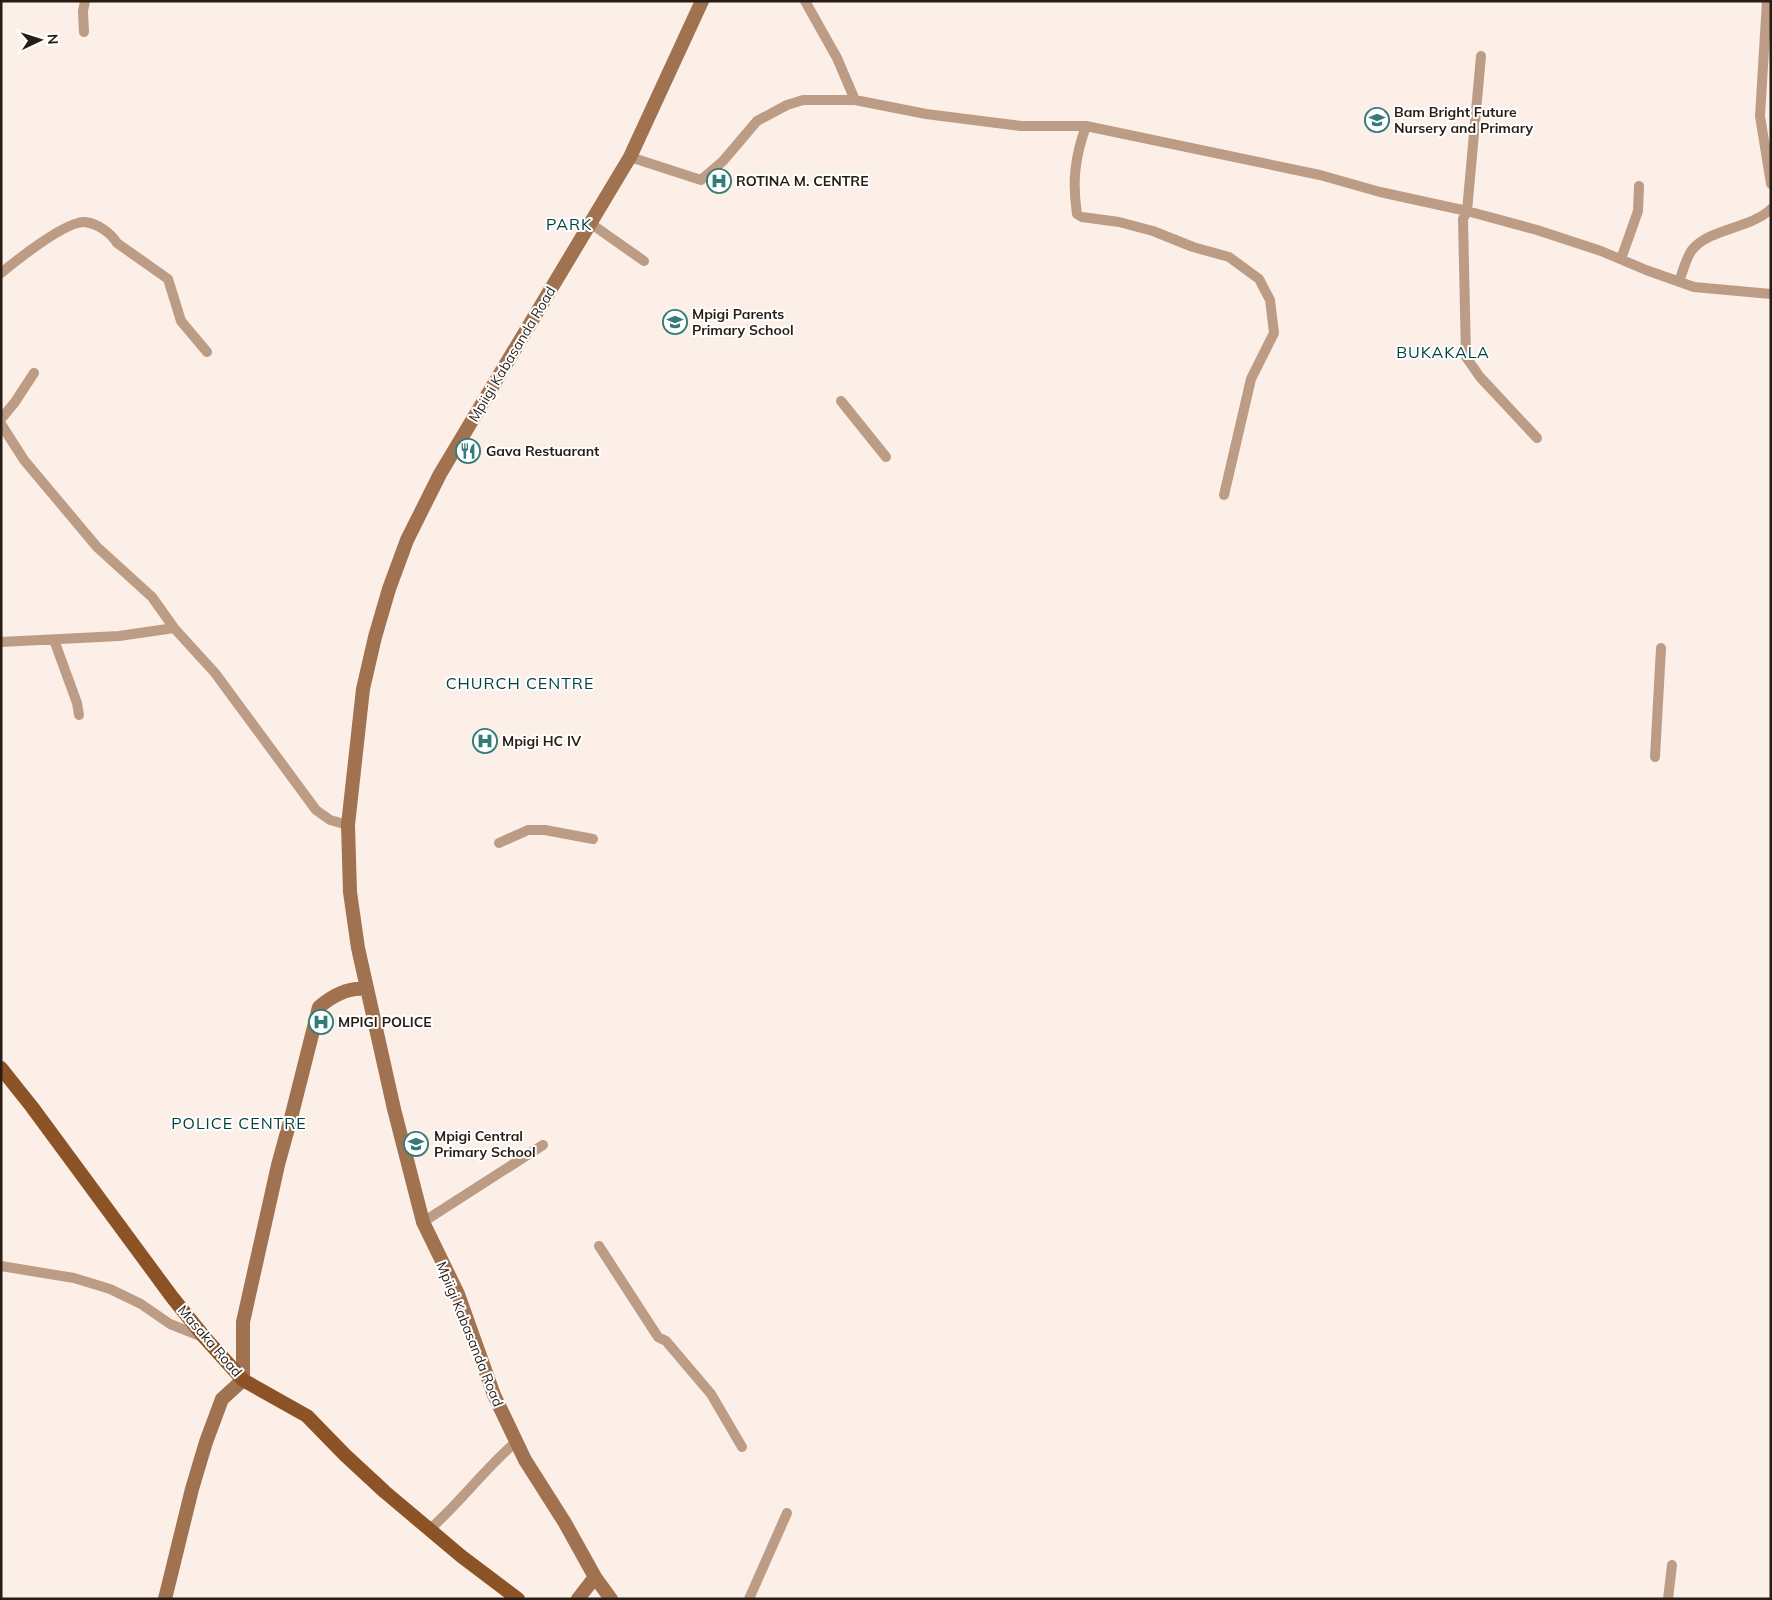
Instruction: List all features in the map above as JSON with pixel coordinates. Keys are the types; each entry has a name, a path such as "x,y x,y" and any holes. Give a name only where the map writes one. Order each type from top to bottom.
{"main road":[{"name":"Mpiigi Kabasanda Road","path":"611,1599 525,1460 494,1395 458,1294 423,1222 394,1109 358,948 350,892 348,825 363,689 389,589 407,540 440,474 630,157 702,1"},
{"path":"165,1599 192,1489 206,1442 222,1399 243,1380 243,1322 278,1165 319,1007 341,993 356,988 366,989"},
{"name":"Masaka Road","path":"1,1068 205,1338 243,1380 307,1416 378,1486 461,1556 518,1599"},
{"path":"578,1599 596,1576"}],"street":[{"path":"84,32 83,11 85,1"},
{"path":"805,1 837,58 855,100"},
{"path":"1767,1 1760,116 1771,184"},
{"path":"1481,56 1467,211 1463,218 1466,357 1480,377 1537,438"},
{"path":"630,157 701,180 723,161 757,121 787,105 803,100 855,100 926,114 1021,126 1086,126 1320,175 1380,192 1467,211 1537,230 1601,251 1694,287 1771,294"},
{"path":"1086,126 1078,150 1075,167 1074,194 1077,214 1082,217 1119,222 1153,231 1229,258 1259,279 1270,300 1274,333 1251,379 1224,495"},
{"path":"1621,259 1638,210 1640,186"},
{"path":"1679,282 1692,250 1708,238 1740,226 1771,209"},
{"path":"1,273 22,256 64,228 83,222 99,226 112,235 118,243 168,279 181,321 207,352"},
{"path":"590,223 644,261"},
{"path":"1,419 34,373"},
{"path":"841,401 886,457"},
{"path":"1,424 24,460 98,547 152,597 174,628 215,672 316,810 330,820 348,825"},
{"path":"1,642 118,636 174,628"},
{"path":"54,640 80,715"},
{"path":"1655,757 1661,648"},
{"path":"499,844 528,830 545,830 593,839"},
{"path":"423,1222 543,1145"},
{"path":"598,1246 658,1338 666,1341 711,1394 742,1447"},
{"path":"1,1266 74,1278 110,1289 141,1304 170,1324 205,1338"},
{"path":"430,1529 451,1510 501,1454 516,1441"},
{"path":"749,1599 786,1513"},
{"path":"1668,1599 1672,1565"}],"place":[{"name":"Bam Bright Future Nursery and Primary","path":"1377,120"},
{"name":"ROTINA M. CENTRE","path":"719,181"},
{"name":"Mpigi Parents Primary School","path":"675,322"},
{"name":"Gava Restuarant","path":"468,451"},
{"name":"Mpigi HC IV","path":"485,741"},
{"name":"MPIGI POLICE","path":"321,1022"},
{"name":"Mpigi Central Primary School","path":"416,1144"}],"district":[{"name":"PARK","path":"569,224"},
{"name":"BUKAKALA","path":"1443,352"},
{"name":"CHURCH CENTRE","path":"520,683"},
{"name":"POLICE CENTRE","path":"239,1123"}]}
